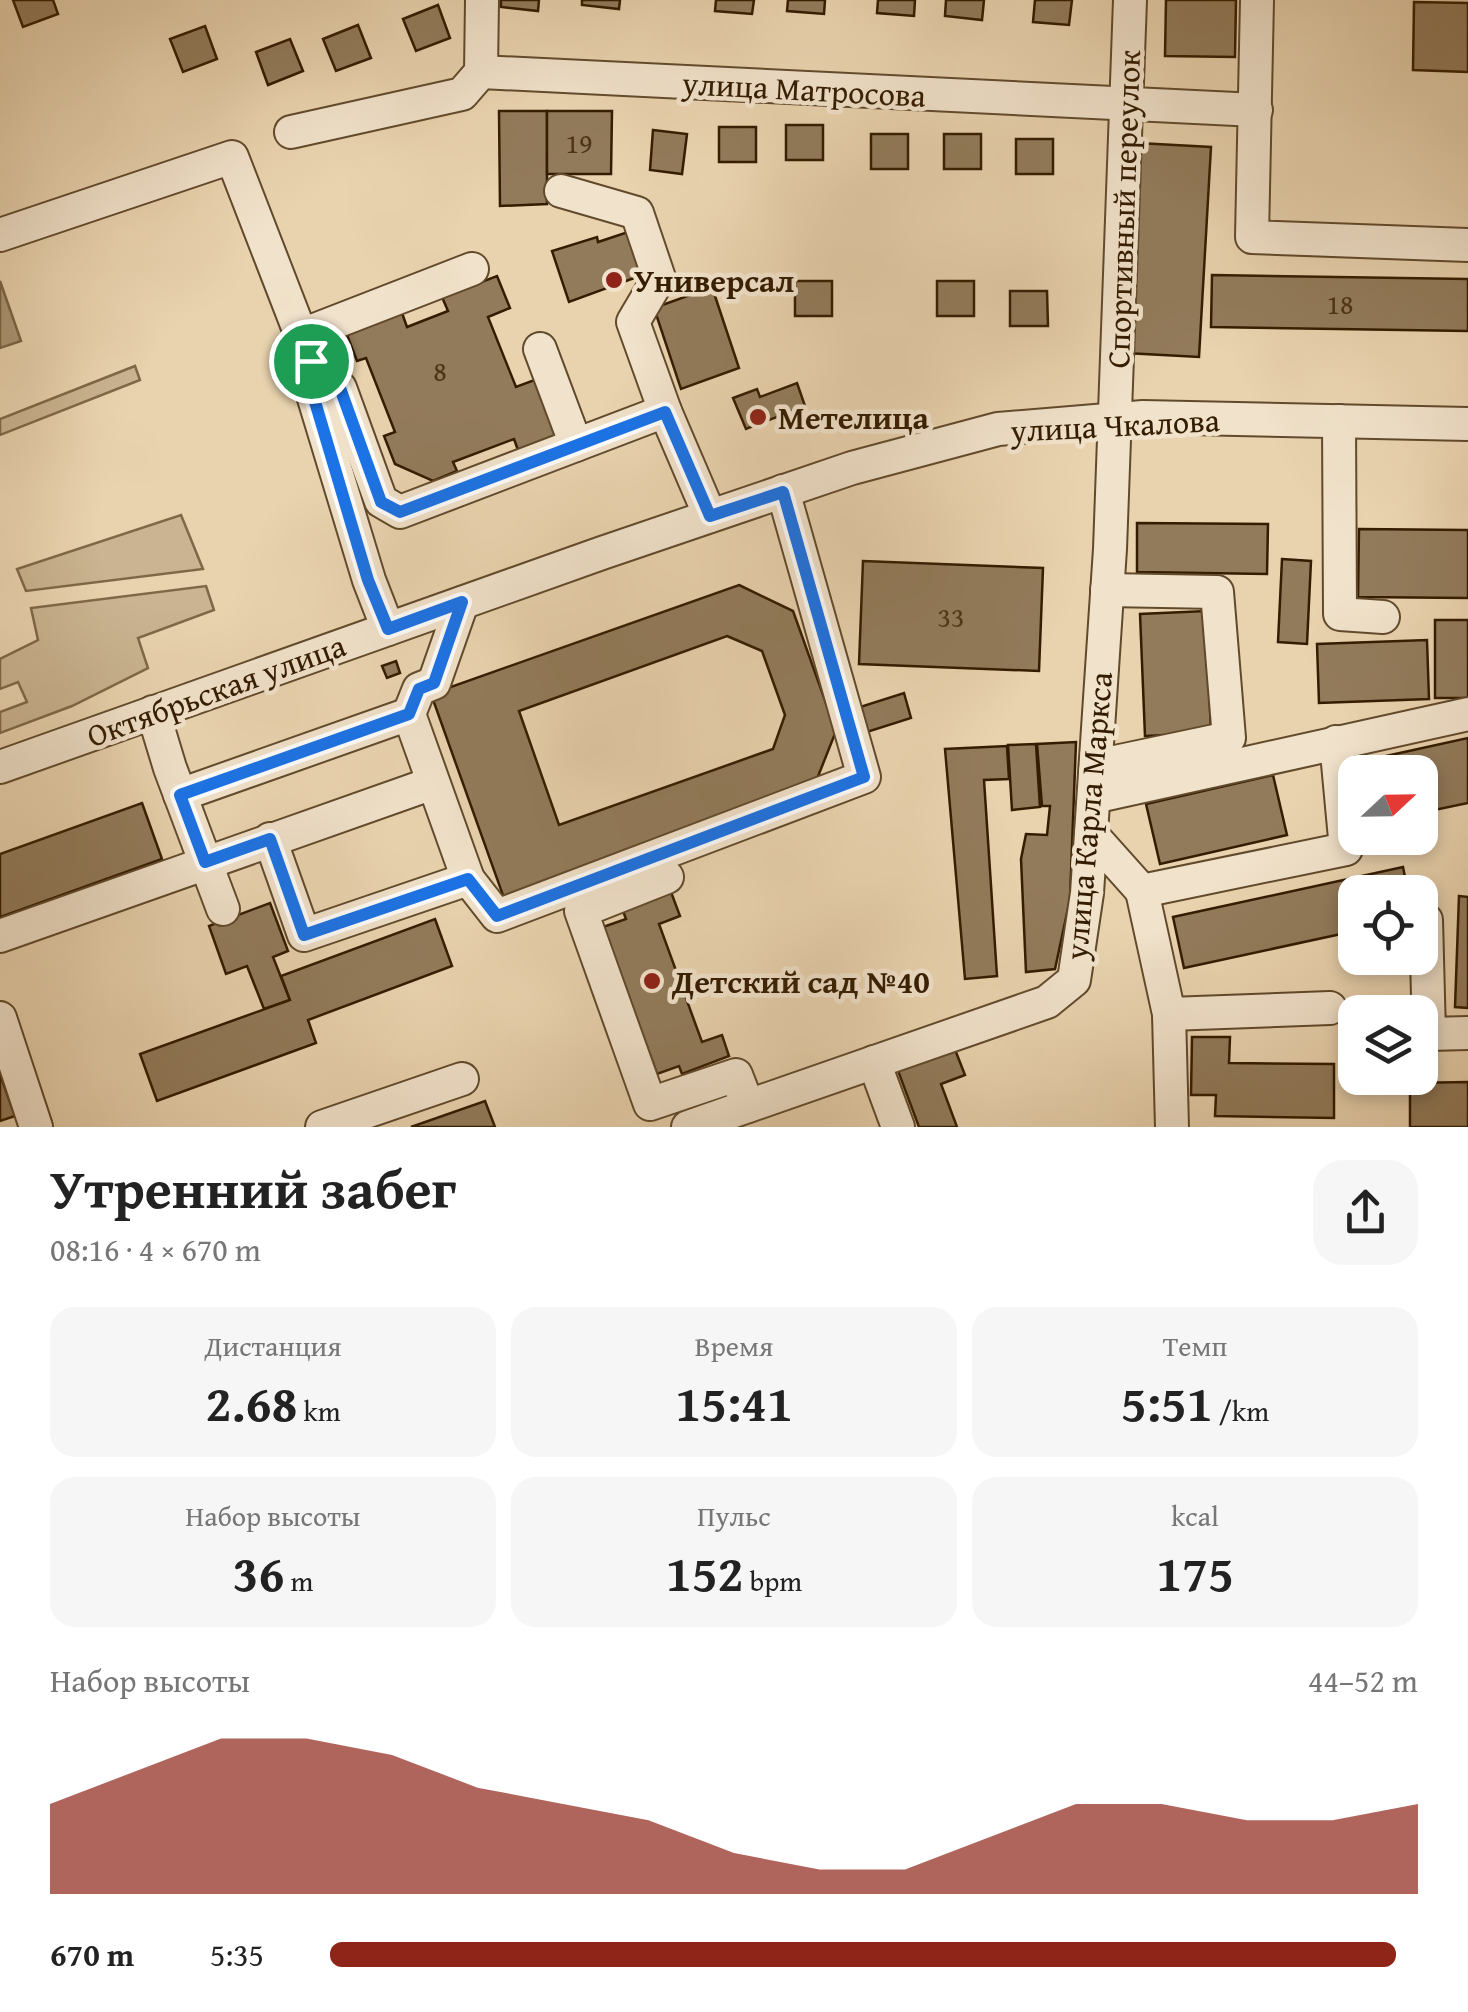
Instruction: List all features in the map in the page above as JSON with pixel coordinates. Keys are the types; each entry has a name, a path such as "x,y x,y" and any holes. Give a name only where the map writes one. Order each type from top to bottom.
{"street":[{"path":"291,132 462,94 481,72 482,0"},
{"name":"Спортивный переулок","path":"1117,418 1130,0"},
{"path":"1256,0 1252,237 1468,245"},
{"name":"улица Матросова","path":"481,72 1256,110"},
{"path":"0,235 232,157 306,348 313,395 368,580 388,629"},
{"path":"561,191 636,214 659,278 633,322 665,412 710,516"},
{"path":"306,348 472,269"},
{"path":"306,348 340,388 381,502 400,512 665,412"},
{"path":"540,349 576,446"},
{"name":"улица Чкалова","path":"602,553 852,468 998,430 1117,418 1468,424"},
{"name":"улица Карла Маркса","path":"688,1127 1047,1002 1074,980 1088,893 1117,418"},
{"path":"1340,422 1340,614 1383,616"},
{"path":"462,602 434,683 419,689 409,714 468,879 497,916 864,777 783,492"},
{"name":"Октябрьская улица","path":"0,767 602,553"},
{"path":"1095,781 1229,738 1216,592 1107,590"},
{"path":"153,712 222,909"},
{"path":"180,795 409,714"},
{"path":"1095,781 1336,742 1468,714"},
{"path":"1142,892 1346,849 1336,742"},
{"path":"0,936 433,783"},
{"path":"1091,834 1142,892 1169,1014 1172,1127"},
{"path":"270,839 304,935 468,879"},
{"path":"667,877 581,911 650,1104 736,1074 748,1106"},
{"path":"1427,975 1429,1034 1468,1033"},
{"path":"1169,1014 1330,1008"},
{"path":"0,1018 36,1127"},
{"path":"874,1062 898,1127"},
{"path":"322,1127 462,1079"}],"shaded area":[{"path":"0,281 21,341 0,348"},
{"path":"135,366 140,380 0,435 0,419"},
{"path":"181,515 203,569 26,591 17,569"},
{"path":"206,586 214,610 138,638 148,668 72,706 0,733 0,712 27,702 18,682 0,689 0,659 38,640 31,608"}],"building":[{"path":"13,0 53,0 58,14 23,27"},
{"path":"501,0 539,0 538,11 501,7"},
{"path":"582,0 620,0 619,9 582,5"},
{"path":"716,0 754,0 752,14 715,11"},
{"path":"788,0 825,0 824,14 787,11"},
{"path":"878,0 915,0 914,16 877,13"},
{"path":"946,0 984,0 982,20 945,16"},
{"path":"1035,0 1072,0 1069,25 1033,22"},
{"path":"1166,0 1236,0 1235,57 1165,56"},
{"path":"1414,2 1468,3 1468,72 1413,70"},
{"path":"438,5 450,38 416,51 403,19"},
{"path":"358,25 371,58 336,71 323,39"},
{"path":"205,26 217,59 183,72 170,39"},
{"path":"290,39 303,71 268,85 256,52"},
{"path":"499,111 547,111 547,204 500,206"},
{"path":"547,111 612,111 611,174 547,174"},
{"path":"786,125 823,125 823,160 786,160"},
{"path":"719,127 756,127 756,162 719,162"},
{"path":"653,130 687,134 682,174 650,170"},
{"path":"871,134 908,134 908,169 871,169"},
{"path":"944,134 981,134 981,169 944,169"},
{"path":"1016,139 1053,139 1053,174 1016,174"},
{"path":"1138,143 1211,147 1199,357 1126,353"},
{"path":"634,230 648,273 569,302 552,251"},
{"path":"1212,275 1468,279 1468,331 1211,327"},
{"path":"497,276 510,308 488,317 516,387 537,379 559,434 518,450 514,439 453,462 457,471 433,481 395,464 384,436 395,432 366,358 357,361 347,335 402,313 407,327 448,311 442,297"},
{"path":"795,281 832,281 832,316 795,316"},
{"path":"937,281 974,281 974,316 937,316"},
{"path":"712,287 739,368 681,389 654,308"},
{"path":"1010,291 1047,291 1048,326 1010,326"},
{"name":"Метелица","path":"797,383 805,406 746,429 733,398 757,389 760,397"},
{"path":"1137,523 1268,524 1267,574 1137,572"},
{"path":"1359,529 1468,530 1468,598 1358,597"},
{"path":"1282,559 1311,561 1307,644 1278,642"},
{"path":"863,561 1043,568 1039,671 859,664"},
{"path":"739,585 793,611 836,731 815,784 505,901 431,694","holes":["727,636 762,651 785,715 773,749 559,825 519,711"]},
{"path":"1206,611 1211,733 1145,736 1140,614"},
{"path":"1435,620 1468,620 1468,698 1435,698"},
{"path":"1427,640 1429,699 1319,703 1317,644"},
{"path":"396,661 400,673 387,678 382,666"},
{"path":"904,693 911,718 867,732 860,707"},
{"path":"1468,738 1468,803 1438,809 1438,755 1391,755"},
{"path":"1076,742 1070,899 1055,969 1026,972 1021,859 1026,834 1047,835 1050,806 1042,806 1037,744"},
{"path":"1036,744 1040,807 1012,810 1008,745"},
{"path":"1007,746 1009,779 984,780 997,976 965,979 945,749"},
{"path":"1273,775 1287,835 1160,864 1146,804"},
{"path":"142,803 162,859 0,917 0,854"},
{"path":"1403,867 1405,875 1366,875"},
{"path":"1338,881 1338,935 1184,968 1173,917"},
{"name":"Детский сад №40","path":"671,892 680,916 659,924 702,1042 722,1035 729,1056 682,1074 679,1066 657,1074 603,927 626,919 623,911"},
{"path":"1459,896 1468,897 1468,1008 1455,1007"},
{"path":"270,903 288,951 273,957 290,1000 264,1009 247,966 226,974 209,926"},
{"path":"435,919 452,966 308,1020 316,1043 157,1101 140,1054 290,1000 281,976"},
{"path":"1192,1037 1230,1037 1229,1063 1334,1064 1334,1118 1215,1116 1216,1095 1191,1095"},
{"path":"954,1047 965,1075 941,1084 957,1127 919,1127 897,1068"},
{"path":"0,1074 15,1116 0,1121"},
{"path":"1468,1082 1468,1127 1410,1127 1410,1095 1438,1095 1438,1083"},
{"path":"485,1101 495,1127 411,1127"}],"place":[{"name":"Универсал","path":"614,280"},
{"name":"Метелица","path":"758,417"},
{"name":"Детский сад №40","path":"652,981"}],"route":[{"path":"311,361 340,388 381,502 400,512 665,412 710,516 783,492 864,777 497,916 468,879 304,935 270,839 205,862 180,795 409,714 419,689 434,683 462,602 388,629 368,580 313,395 311,361"}]}
